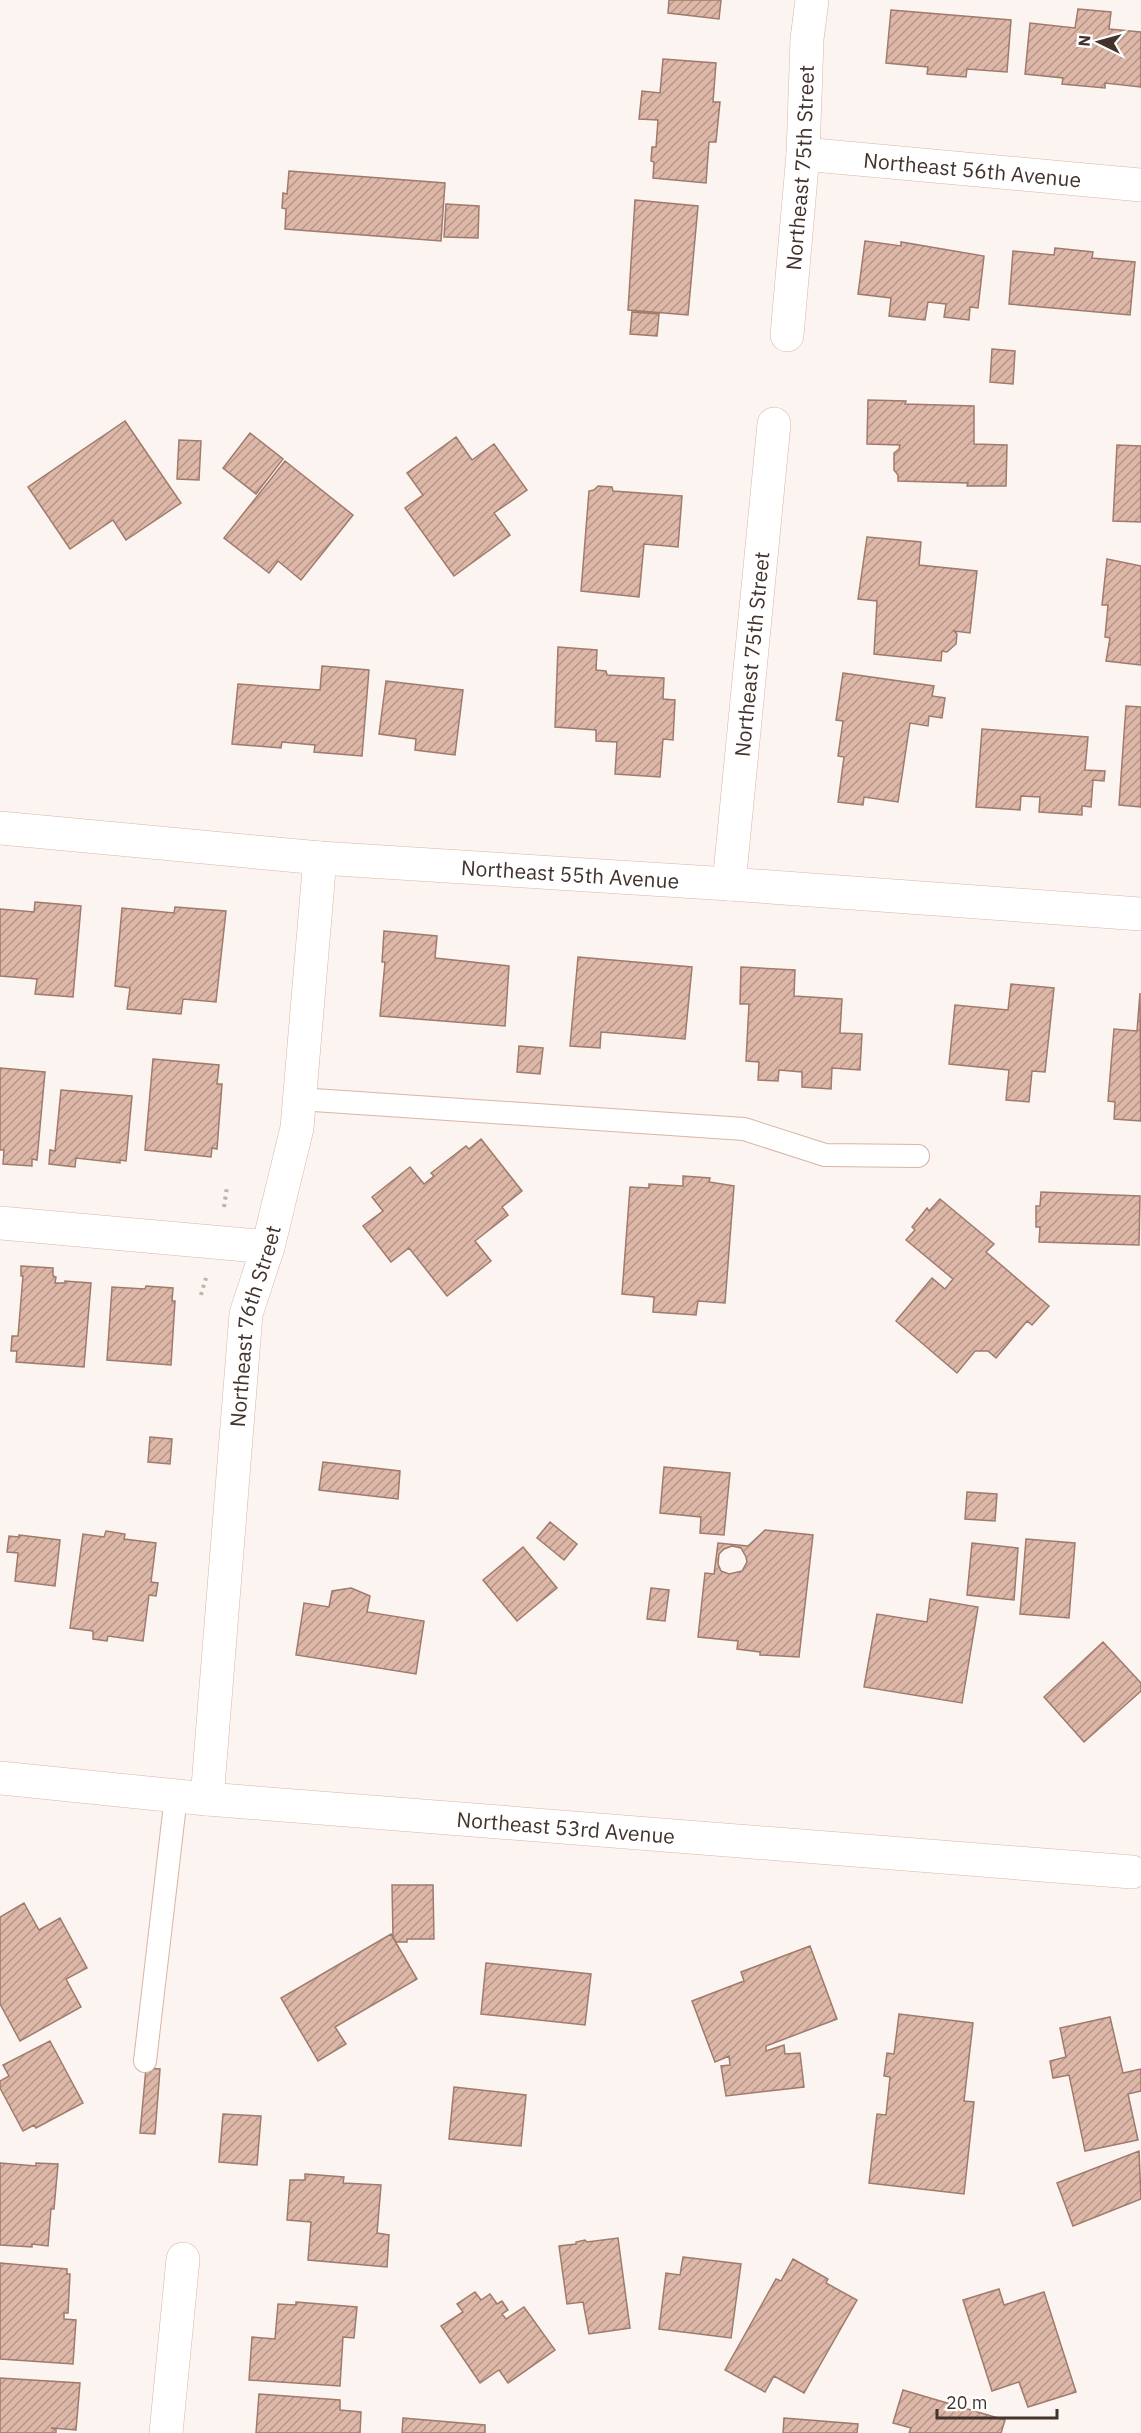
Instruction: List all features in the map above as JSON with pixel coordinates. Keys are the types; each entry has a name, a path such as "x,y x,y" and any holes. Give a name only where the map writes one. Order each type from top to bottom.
{"street":[{"name":"Northeast 75th Street","path":"788,335 803,154 807,39 812,0"},
{"name":"Northeast 56th Avenue","path":"803,154 1141,185"},
{"name":"Northeast 75th Street","path":"729,884 774,424"},
{"name":"Northeast 55th Avenue","path":"0,828 320,858 729,884 1141,914"},
{"name":"Northeast 76th Street","path":"191,1798 246,1314 268,1246 297,1128 320,858"},
{"path":"0,1223 268,1246"},
{"name":"Northeast 53rd Avenue","path":"0,1778 191,1798 1132,1872"},
{"path":"166,2433 183,2259"}],"lane":[{"path":"299,1098 744,1129 825,1155 918,1156"},
{"path":"145,2061 191,1798"}],"building":[{"path":"669,0 721,0 719,19 668,13"},
{"path":"1078,9 1111,12 1109,29 1141,32 1141,87 1105,83 1105,88 1062,84 1063,78 1025,74 1030,23 1075,28"},
{"path":"891,10 1011,20 1007,72 967,69 966,77 927,74 928,67 886,63"},
{"path":"663,59 716,63 713,102 720,102 716,142 709,142 706,183 653,178 652,147 656,147 658,120 639,119 642,91 660,93"},
{"path":"289,171 445,183 441,241 285,229 286,209 282,208 283,193 287,194"},
{"path":"635,200 698,206 688,315 628,310"},
{"path":"446,204 479,206 478,238 444,237"},
{"path":"865,241 901,246 901,242 984,256 978,308 970,307 969,320 944,317 946,304 928,302 925,320 889,316 891,298 858,294"},
{"path":"1055,248 1093,252 1092,258 1135,262 1130,315 1009,304 1013,251 1054,255"},
{"path":"632,312 659,314 657,336 630,334"},
{"path":"992,349 1015,351 1013,384 990,382"},
{"path":"868,400 906,401 905,404 974,406 974,444 1007,445 1006,486 967,486 968,483 898,481 898,475 894,470 894,453 900,445 867,444"},
{"path":"125,421 181,503 126,540 113,520 70,549 28,487"},
{"path":"250,433 283,459 256,494 223,468"},
{"path":"456,437 472,460 494,444 527,490 494,513 510,535 454,576 405,508 423,495 407,473"},
{"path":"179,440 201,441 199,480 177,479"},
{"path":"1117,445 1141,446 1141,522 1113,521"},
{"path":"285,461 353,515 301,580 278,561 269,573 224,538"},
{"path":"598,486 612,487 613,491 682,496 678,547 644,544 639,597 581,591 589,491"},
{"path":"867,537 921,542 919,565 977,571 970,633 954,631 957,634 956,644 947,652 942,651 941,661 874,654 877,601 858,599"},
{"path":"1107,559 1141,566 1141,665 1106,661 1110,638 1105,637 1108,605 1102,605"},
{"path":"558,647 597,650 596,670 606,671 607,675 664,678 663,699 675,700 673,740 663,739 660,777 615,774 617,742 596,741 596,730 555,727"},
{"path":"322,666 369,670 362,756 314,752 315,745 282,742 281,748 232,744 238,684 320,690"},
{"path":"843,673 934,686 932,696 945,698 942,718 929,716 928,726 910,723 898,802 864,797 863,805 838,802 844,757 838,756 843,721 836,720"},
{"path":"386,681 463,690 455,755 415,750 416,739 379,734"},
{"path":"1126,706 1141,707 1141,807 1119,805"},
{"path":"982,729 1088,737 1085,770 1105,771 1104,781 1093,780 1091,807 1082,806 1082,815 1039,812 1040,797 1021,796 1020,810 976,807"},
{"path":"35,902 81,906 73,997 35,994 37,979 0,976 0,909 34,912"},
{"path":"175,907 226,911 216,1002 183,999 181,1014 127,1009 130,988 115,986 122,908 174,913"},
{"path":"384,931 437,936 435,958 509,966 505,1026 380,1016 385,962 382,962"},
{"path":"578,957 692,967 685,1039 601,1032 600,1048 570,1046"},
{"path":"741,967 795,970 794,996 842,999 840,1033 862,1034 860,1070 832,1068 831,1089 802,1087 802,1072 779,1070 778,1081 758,1080 759,1062 746,1061 749,1004 740,1004"},
{"path":"1011,984 1054,988 1045,1072 1032,1071 1029,1102 1006,1100 1009,1070 949,1064 955,1005 1008,1010"},
{"path":"1140,993 1141,1121 1114,1119 1115,1102 1108,1101 1114,1029 1137,1031"},
{"path":"519,1046 543,1048 540,1074 517,1072"},
{"path":"153,1059 219,1065 217,1084 222,1084 217,1149 212,1148 211,1157 145,1150"},
{"path":"0,1068 45,1072 37,1160 32,1159 32,1166 3,1164 4,1150 0,1150"},
{"path":"61,1090 132,1096 126,1161 120,1160 120,1163 76,1158 75,1167 49,1164 50,1150 55,1151"},
{"path":"481,1139 522,1191 502,1207 508,1215 475,1241 491,1261 447,1296 409,1248 391,1262 363,1226 383,1211 372,1197 410,1167 424,1184 434,1176 431,1173 466,1146 469,1149"},
{"path":"683,1176 710,1178 709,1182 734,1186 725,1303 698,1301 696,1315 653,1312 654,1297 622,1294 630,1187 649,1188 649,1184 683,1186"},
{"path":"1041,1192 1140,1196 1139,1245 1039,1242 1040,1227 1036,1227 1036,1206 1040,1206"},
{"path":"940,1199 994,1244 986,1252 1049,1306 1032,1325 1027,1321 996,1358 988,1351 975,1351 957,1373 896,1321 932,1278 945,1289 953,1279 906,1240 915,1230 912,1227 927,1208 929,1211"},
{"path":"21,1266 53,1268 55,1283 65,1283 65,1281 91,1283 84,1367 16,1362 17,1351 11,1351 12,1336 18,1336 23,1276 21,1276"},
{"path":"146,1286 173,1288 172,1301 175,1301 171,1365 107,1360 112,1287 145,1289"},
{"path":"150,1437 172,1439 170,1464 148,1462"},
{"path":"323,1462 400,1471 398,1499 319,1490"},
{"path":"664,1467 730,1473 724,1535 700,1533 701,1517 660,1513"},
{"path":"967,1492 997,1494 995,1521 965,1519"},
{"path":"550,1522 577,1544 564,1560 537,1538"},
{"path":"765,1530 813,1535 799,1657 760,1655 760,1652 737,1649 738,1641 698,1637 705,1573 714,1574 718,1543 748,1546","holes":["732,1546 741,1548 747,1562 742,1571 729,1574 721,1571 718,1564 719,1554"]},
{"path":"106,1531 125,1534 124,1539 156,1543 151,1582 158,1583 156,1596 149,1595 143,1641 108,1636 107,1641 93,1639 93,1631 70,1628 83,1534 104,1537"},
{"path":"19,1535 60,1540 55,1586 15,1581 18,1553 7,1552 9,1536 19,1537"},
{"path":"1026,1539 1075,1543 1069,1618 1020,1614"},
{"path":"972,1543 1018,1548 1014,1600 967,1595"},
{"path":"523,1547 557,1588 517,1621 483,1580"},
{"path":"351,1588 370,1596 367,1612 424,1621 416,1674 296,1655 304,1603 329,1607 332,1591"},
{"path":"651,1588 669,1590 665,1621 647,1619"},
{"path":"930,1599 978,1607 962,1703 864,1687 877,1614 927,1622"},
{"path":"1103,1642 1141,1683 1141,1691 1084,1742 1044,1697"},
{"path":"392,1885 433,1885 434,1939 407,1939 407,1942 396,1942 393,1937"},
{"path":"24,1903 39,1930 60,1918 87,1968 66,1979 81,2007 20,2041 0,2004 0,1917"},
{"path":"391,1934 417,1979 335,2027 346,2044 318,2061 281,1998"},
{"path":"810,1946 837,2019 766,2046 766,2051 784,2045 785,2054 800,2053 804,2087 726,2096 721,2066 730,2065 729,2056 715,2062 692,2001 744,1981 741,1972"},
{"path":"486,1963 591,1974 585,2025 481,2014"},
{"path":"899,2014 973,2023 964,2101 974,2102 964,2194 869,2183 877,2114 886,2115 890,2077 884,2076 887,2053 894,2054"},
{"path":"1110,2017 1123,2073 1141,2069 1141,2091 1128,2094 1138,2140 1085,2151 1069,2075 1053,2078 1050,2061 1066,2057 1060,2028"},
{"path":"50,2041 83,2103 36,2128 34,2125 23,2131 0,2088 0,2081 9,2076 3,2065"},
{"path":"146,2068 160,2069 155,2134 140,2133"},
{"path":"454,2087 526,2095 521,2146 449,2139"},
{"path":"223,2114 261,2116 257,2165 219,2162"},
{"path":"1139,2151 1141,2199 1073,2226 1057,2183"},
{"path":"0,2163 36,2166 36,2163 58,2164 48,2246 0,2245"},
{"path":"305,2174 344,2177 343,2183 381,2185 377,2233 389,2235 387,2267 308,2260 311,2222 287,2220 290,2180 305,2180"},
{"path":"618,2238 630,2328 589,2334 583,2302 567,2304 559,2246 576,2244 576,2242 585,2240 587,2242"},
{"path":"683,2257 741,2264 731,2338 659,2329 666,2273 680,2275"},
{"path":"793,2259 828,2279 826,2283 857,2300 804,2393 774,2376 765,2392 725,2370 776,2279 781,2281"},
{"path":"0,2263 67,2269 67,2274 70,2274 68,2313 64,2313 64,2319 76,2320 73,2364 0,2359"},
{"path":"999,2289 1004,2305 1044,2292 1076,2392 1028,2407 1019,2382 992,2391 963,2300"},
{"path":"475,2292 481,2300 490,2294 497,2304 502,2301 508,2310 502,2314 506,2319 524,2307 555,2350 508,2383 499,2370 480,2383 441,2326 463,2312 457,2304"},
{"path":"296,2302 357,2307 354,2338 343,2337 340,2386 249,2380 252,2337 275,2339 278,2304 296,2305"},
{"path":"0,2378 80,2383 76,2430 51,2428 56,2429 56,2433 0,2433"},
{"path":"903,2390 1005,2420 1001,2433 909,2433 911,2428 893,2423"},
{"path":"259,2394 340,2400 340,2410 361,2412 360,2433 256,2433"},
{"path":"403,2418 485,2425 485,2433 402,2433"},
{"path":"784,2418 858,2424 857,2433 783,2433"}]}
